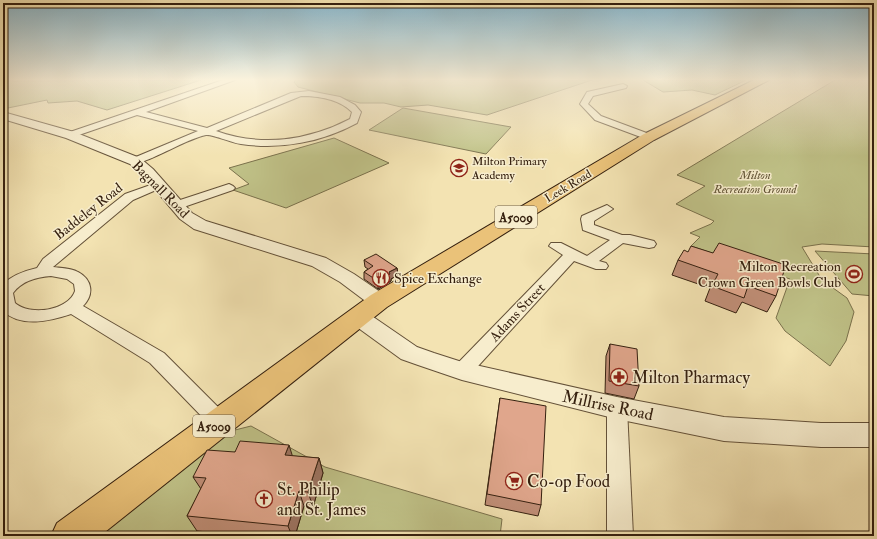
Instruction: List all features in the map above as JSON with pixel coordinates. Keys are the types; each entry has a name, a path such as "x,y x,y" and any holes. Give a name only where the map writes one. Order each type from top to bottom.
{"main road":[{"name":"Leek Road","path":"368,309 649,137 711,105"},
{"name":"A5009","path":"70,536 368,309"}],"street":[{"path":"70,135 156,105"},
{"path":"135,160 269,105"},
{"path":"136,112 207,131 225,138 247,142 284,142 326,134 354,121 357,117 357,112 350,105"},
{"path":"585,105 598,118 649,137"},
{"name":"Bagnall Road","path":"3,115 70,135 135,160 159,185 175,206 186,216 203,226 319,262 347,278 368,309"},
{"name":"Baddeley Road","path":"42,272 48,262 118,205 134,195 159,185"},
{"path":"175,206 229,188"},
{"path":"607,209 587,219 588,227 620,240 630,239 650,244"},
{"path":"556,246 594,264 620,240"},
{"name":"Adams Street","path":"462,371 572,254"},
{"path":"60,272 72,275 81,282 83,292 78,301 71,307 44,316 16,312 7,305 5,293 8,282 33,273 60,272"},
{"path":"71,307 157,358 220,422"},
{"name":"Millrise Road","path":"368,309 409,353 462,371 617,408 724,429 820,435 873,436"},
{"path":"617,408 620,536"}],"green space":[{"path":"3,105 22,105 3,109"},
{"path":"91,105 122,105 107,110"},
{"path":"393,105 426,105 401,107"},
{"path":"429,105 517,105 487,115"},
{"name":"Milton Recreation Ground","path":"793,105 874,105 874,247 822,244 802,247 822,280 847,298 854,312 846,341 830,366 785,331 776,318 790,279 691,246 700,237 690,233 711,224 714,221 676,204 705,186 677,175"},
{"path":"403,108 511,127 486,154 369,130"},
{"path":"334,138 389,163 286,208 233,190 249,184 229,168"},
{"name":"Milton Recreation Crown Green Bowls Club","path":"815,251 874,254 874,296 852,294"},
{"path":"251,426 325,467 502,519 500,536 94,536 223,433"}],"building":[{"path":"719,243 786,265 776,296 748,286 744,298 712,286 718,274 678,260 684,250 688,252 691,246 713,253"},
{"path":"376,254 397,268 389,272 390,274 378,281 364,272 373,266 364,260"},
{"path":"610,344 637,349 639,386 609,381"},
{"name":"Co-op Food","path":"500,398 546,406 541,505 487,494"},
{"name":"St. Philip and St. James","path":"240,441 289,445 285,455 319,458 308,492 299,491 288,526 187,516 206,478 193,477 207,450 235,452"}],"place":[{"name":"Milton Primary Academy","path":"459,168"},
{"name":"Milton Recreation Crown Green Bowls Club","path":"854,274"},
{"name":"Spice Exchange","path":"381,278"},
{"name":"Milton Pharmacy","path":"619,377"},
{"name":"Co-op Food","path":"514,481"},
{"name":"St. Philip and St. James","path":"264,499"}]}
